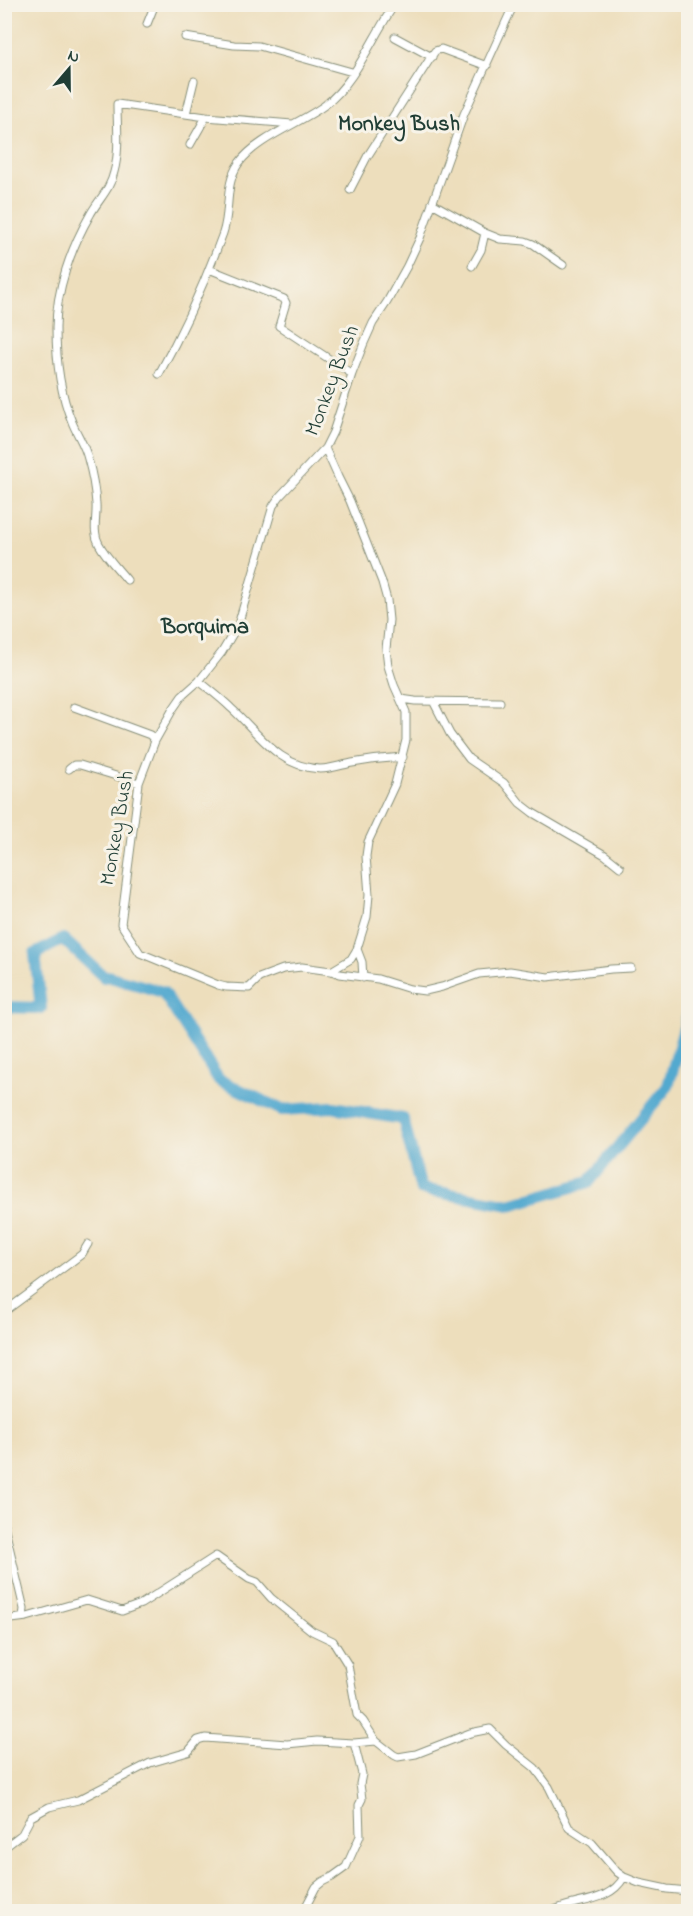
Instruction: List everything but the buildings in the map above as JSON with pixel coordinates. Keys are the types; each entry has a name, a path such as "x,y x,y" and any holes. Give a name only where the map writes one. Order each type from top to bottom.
{"street":[{"path":"147,24 155,4"},
{"path":"159,374 195,304 224,232 229,186 240,162 292,124 325,105 339,91 395,4"},
{"name":"Monkey Bush","path":"331,971 292,967 259,978 249,987 226,987 141,952 135,947 121,924 138,783 155,741 182,696 199,681 222,652 238,625 273,506 325,448 333,432 352,374 373,324 407,266 420,238 464,114 514,4"},
{"path":"184,37 234,45 259,46 352,72"},
{"path":"395,37 432,57"},
{"path":"350,190 367,157 435,51 441,49 487,66"},
{"path":"186,114 194,81"},
{"path":"127,580 104,552 96,538 96,506 90,464 86,449 72,423 66,404 57,359 56,326 59,295 72,253 90,214 106,193 115,171 118,139 117,104 206,117 292,124"},
{"path":"190,145 206,117"},
{"path":"432,203 485,233 500,239 525,241 562,265"},
{"path":"472,266 481,250 485,233"},
{"path":"209,268 284,299 286,303 279,326 352,374"},
{"path":"325,448 350,501 382,582 389,620 386,649 388,666 406,712 408,726 403,757 394,784 368,842 366,856 369,895 367,916 357,949 351,959 331,971"},
{"path":"199,681 231,707 254,733 286,760 324,769 381,758 403,757"},
{"path":"401,699 500,702"},
{"path":"433,701 450,735 469,759 504,783 520,803 533,813 605,855 620,867"},
{"path":"74,707 150,735 155,741"},
{"path":"69,769 74,765 80,765 138,783"},
{"path":"357,949 362,962 363,978"},
{"path":"331,971 425,991 479,974 510,971 548,977 631,968"},
{"path":"4,1312 82,1254 88,1244"},
{"path":"4,1525 24,1617"},
{"path":"4,1620 87,1600 116,1610 130,1608 141,1604 216,1556 262,1586 271,1598 312,1631 333,1641 348,1665 357,1715 363,1720 376,1741 399,1757 416,1754 470,1732 490,1729 535,1768 549,1787 568,1827 575,1834 592,1843 616,1872 624,1877 656,1887 688,1891"},
{"path":"4,1848 22,1834 31,1817 49,1807 78,1800 150,1763 188,1752 198,1740 205,1738 288,1744 317,1741 354,1743 376,1741"},
{"path":"300,1911 305,1908 322,1882 346,1867 360,1836 359,1805 362,1799 360,1792 362,1774 354,1743"},
{"path":"550,1911 561,1906 603,1896 619,1887 624,1877"}],"waterway":[{"path":"4,1007 41,1008 35,954 63,939 104,977 163,992 219,1080 282,1110 333,1107 403,1119 421,1189 510,1205 589,1182 668,1086 688,1015"}],"district":[{"name":"Monkey Bush","path":"399,125"},
{"name":"Borquima","path":"205,628"}]}
